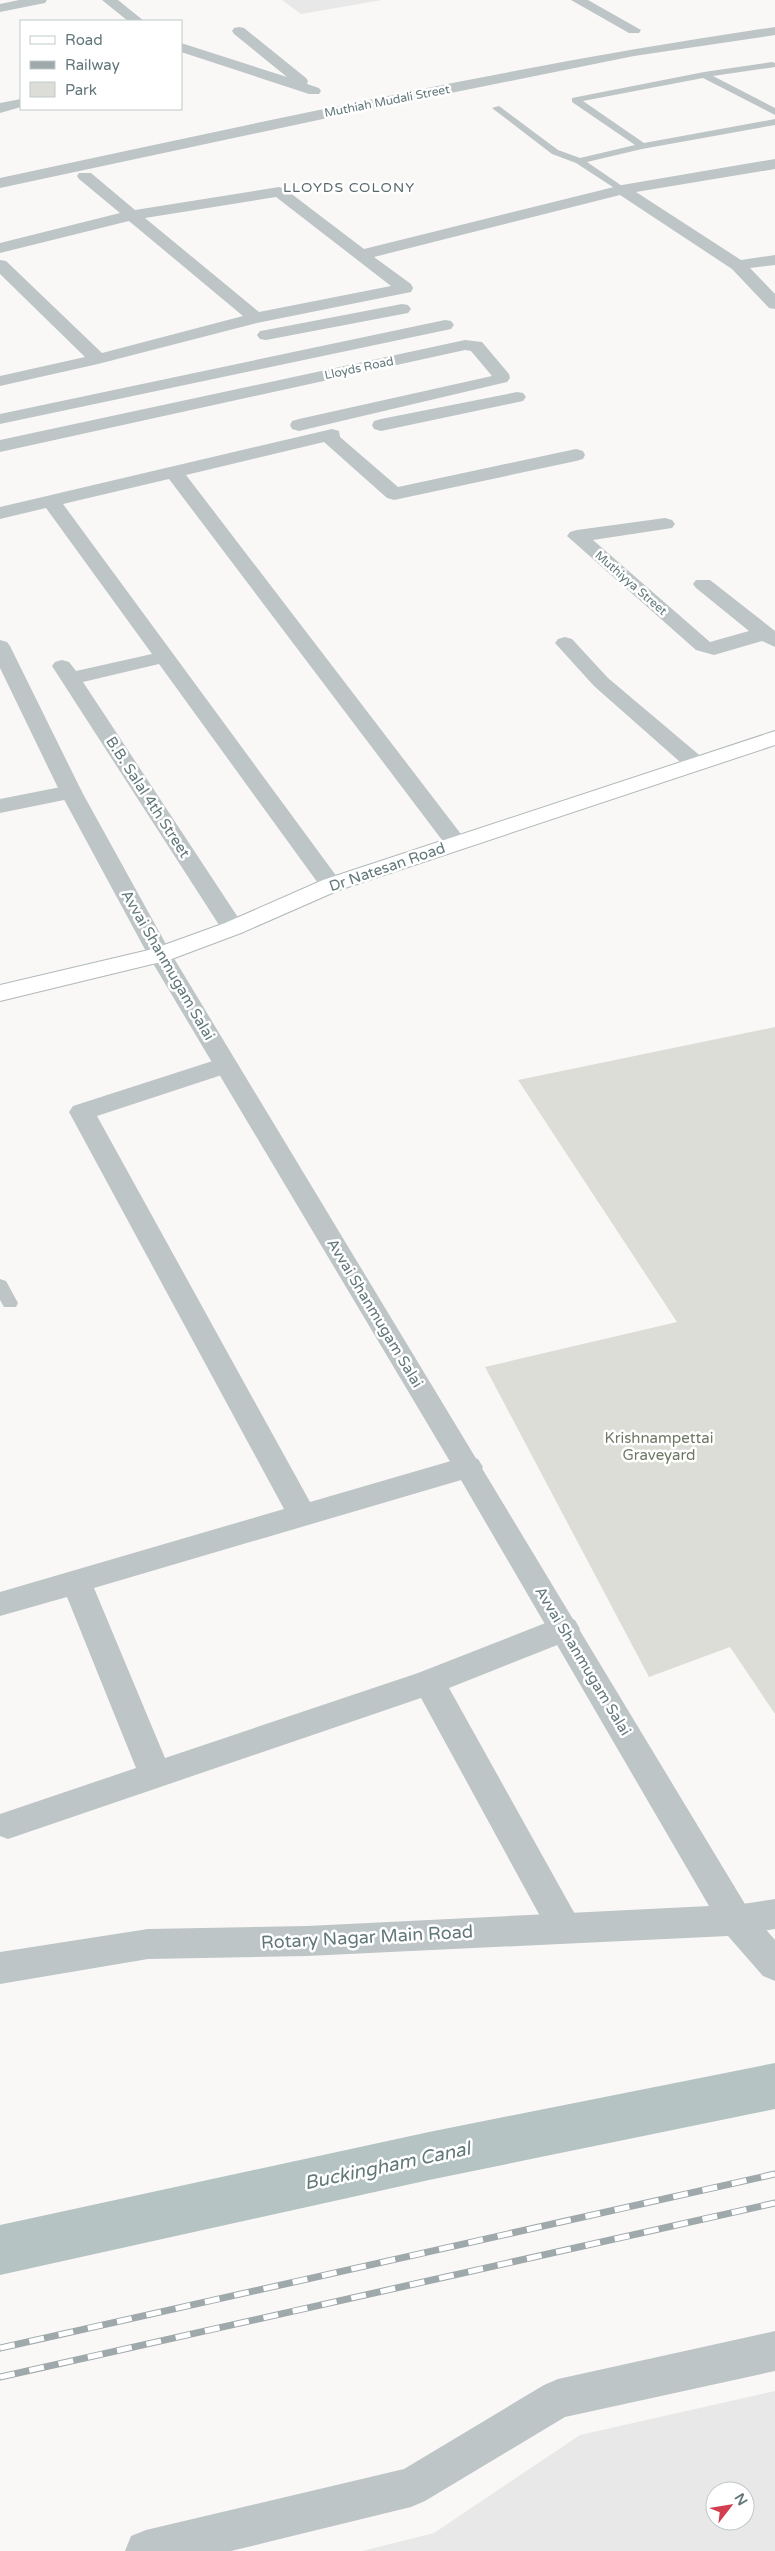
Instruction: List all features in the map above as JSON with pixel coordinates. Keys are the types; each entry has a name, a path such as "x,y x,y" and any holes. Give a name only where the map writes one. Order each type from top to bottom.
{"main road":[{"name":"Dr Natesan Road","path":"0,993 160,955 233,928 331,885 775,738"}],"street":[{"path":"0,8 40,0"},
{"path":"108,0 136,20"},
{"path":"578,0 634,30"},
{"path":"239,31 337,111"},
{"name":"Muthiah Mudali Street","path":"0,183 337,111 634,52 775,31"},
{"path":"760,34 775,43"},
{"path":"182,47 314,91"},
{"path":"0,108 20,103"},
{"path":"361,254 622,190 775,164"},
{"path":"85,176 256,318"},
{"path":"622,190 738,265 775,304"},
{"path":"0,248 133,216 280,192 405,288 256,318 98,359 0,381"},
{"path":"738,265 775,260"},
{"path":"0,265 98,359"},
{"path":"250,338 402,309"},
{"path":"0,419 445,325"},
{"path":"0,387 231,342"},
{"name":"Lloyds Road","path":"0,446 465,345 476,346 500,374 501,378 299,425"},
{"path":"0,513 328,436 517,397"},
{"path":"328,436 394,494 576,455"},
{"path":"173,472 456,843"},
{"path":"51,501 331,885"},
{"name":"Muthiyya Street","path":"665,524 578,536 703,646 714,649 770,637"},
{"path":"703,584 770,637"},
{"path":"565,643 601,682 696,764"},
{"name":"Avvai Shanmugam Salai","path":"0,646 70,792 160,955 468,1467 736,1920 774,1963"},
{"name":"B.B. Salal 4th Street","path":"164,657 66,673 233,928"},
{"path":"0,806 70,792"},
{"path":"225,1065 82,1112 303,1516"},
{"path":"0,1604 468,1467"},
{"path":"76,1582 155,1774"},
{"path":"8,1825 429,1682 564,1629"},
{"path":"429,1682 564,1927"},
{"name":"Rotary Nagar Main Road","path":"0,1968 148,1944 307,1941 736,1920 775,1914"},
{"path":"146,2551 411,2486 558,2399 775,2351"}],"lane":[{"path":"642,146 574,100 704,75 772,65"},
{"path":"704,75 775,112"},
{"path":"496,108 555,152 579,161 622,190"},
{"path":"579,161 642,146 775,122"},
{"path":"0,1285 10,1303"}],"shaded area":[{"path":"282,0 382,0 301,14"},
{"path":"775,2391 775,2551 362,2551 434,2533 580,2435"}],"green space":[{"name":"Krishnampettai Graveyard","path":"775,1027 775,1714 730,1647 649,1677 485,1367 677,1322 518,1080"}],"waterway":[{"name":"Buckingham Canal","path":"0,2250 429,2156 775,2086"}],"railway":[{"path":"0,2348 775,2174"},
{"path":"0,2377 775,2203"}],"district":[{"name":"LLOYDS COLONY","path":"349,187"}]}
